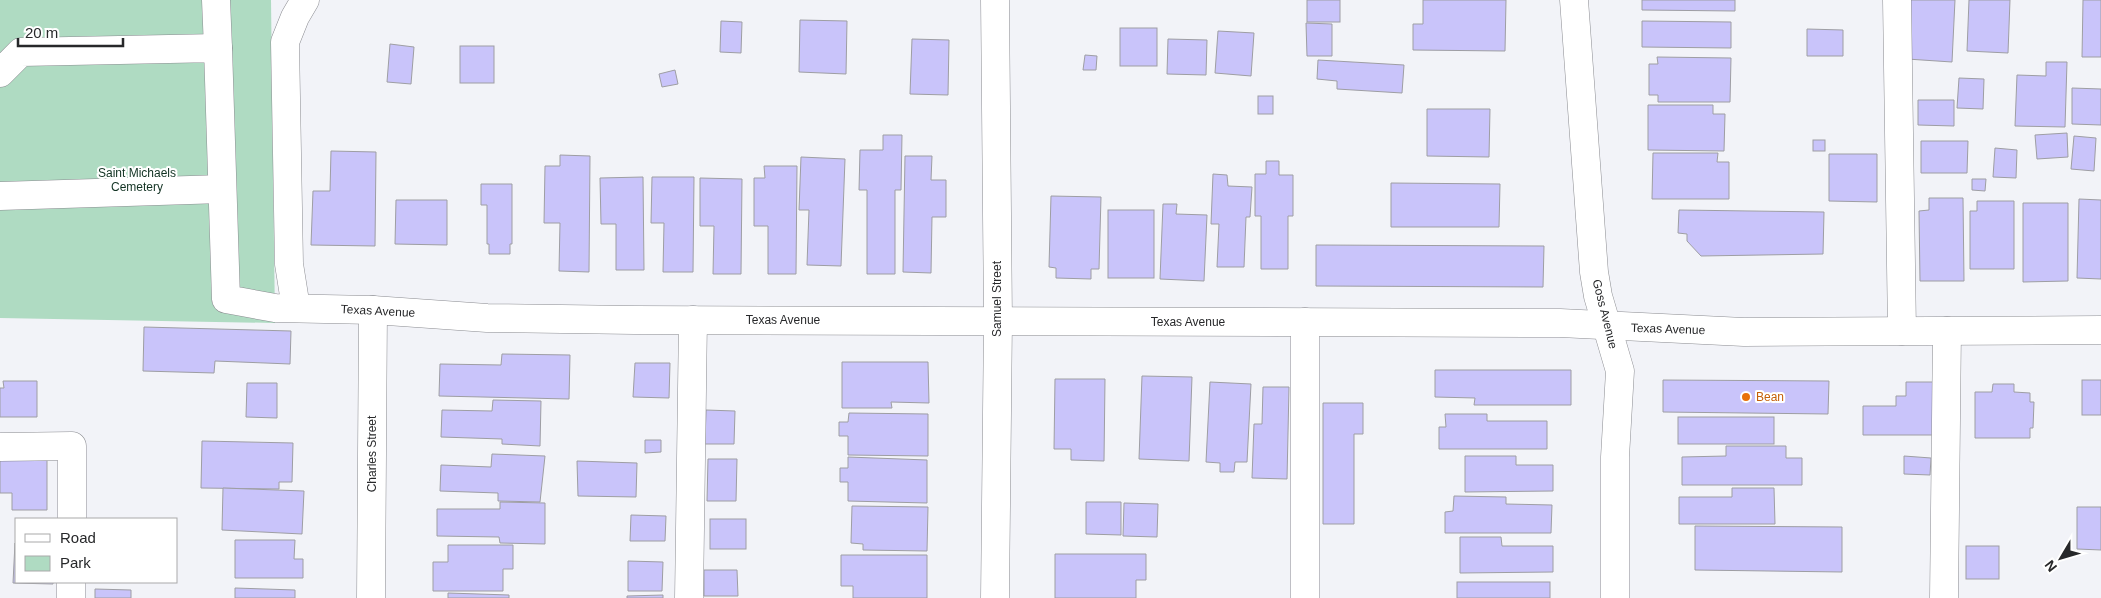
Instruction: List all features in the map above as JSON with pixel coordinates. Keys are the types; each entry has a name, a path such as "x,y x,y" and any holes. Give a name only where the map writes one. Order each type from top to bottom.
{"street":[{"path":"0,196 222,189 216,0"},
{"path":"285,308 288,264 285,42 295,17 305,0"},
{"name":"Samuel Street","path":"995,0 998,320 995,598"},
{"name":"Goss Avenue","path":"1574,0 1594,272 1606,327 1620,371 1615,456 1615,598"},
{"path":"1897,0 1902,331"},
{"path":"0,73 21,52 218,48"},
{"name":"Texas Avenue","path":"222,189 226,300 285,308 373,310 487,318 1560,323 1606,327 1744,332 2101,330"},
{"name":"Charles Street","path":"371,598 373,310"},
{"path":"689,598 693,320"},
{"path":"1305,322 1305,598"},
{"path":"1944,598 1947,331"},
{"path":"0,447 72,446 72,518"},
{"path":"71,583 71,598"}],"green space":[{"name":"Saint Michaels Cemetery","path":"0,0 271,0 275,323 0,318"}],"building":[{"path":"1307,0 1340,0 1340,22 1307,22"},
{"path":"1423,0 1506,0 1505,51 1413,50 1413,24 1423,24"},
{"path":"1642,0 1735,0 1735,11 1642,10"},
{"path":"1910,0 1955,0 1952,62 1907,59"},
{"path":"1969,0 2010,0 2008,53 1967,51"},
{"path":"2083,0 2101,0 2101,57 2082,57"},
{"path":"800,20 847,21 846,74 799,72"},
{"path":"721,21 742,22 741,53 720,52"},
{"path":"1642,21 1731,22 1731,48 1642,47"},
{"path":"1306,23 1332,24 1332,56 1307,56"},
{"path":"1120,28 1157,28 1157,66 1120,66"},
{"path":"1807,29 1843,30 1843,56 1807,56"},
{"path":"1218,31 1254,33 1251,76 1215,73"},
{"path":"912,39 949,40 948,95 910,94"},
{"path":"1168,39 1207,40 1206,75 1167,74"},
{"path":"390,44 414,47 411,84 387,82"},
{"path":"460,46 494,46 494,83 460,83"},
{"path":"1085,55 1097,56 1096,70 1083,70"},
{"path":"1657,57 1731,58 1730,102 1658,102 1658,95 1649,95 1649,64 1658,64"},
{"path":"1318,60 1404,65 1402,93 1337,89 1337,81 1317,79"},
{"path":"2046,62 2067,62 2065,127 2015,126 2017,75 2046,76"},
{"path":"675,70 678,84 662,87 659,74"},
{"path":"1959,78 1984,79 1983,109 1957,108"},
{"path":"2072,88 2101,89 2101,125 2072,124"},
{"path":"1258,96 1273,96 1273,114 1258,114"},
{"path":"1918,100 1954,100 1954,126 1918,125"},
{"path":"1648,105 1713,105 1713,114 1725,114 1724,151 1648,150"},
{"path":"1427,109 1490,109 1489,157 1427,156"},
{"path":"2067,133 2068,157 2037,159 2035,135"},
{"path":"883,135 902,135 901,190 895,190 895,274 867,274 867,190 859,190 860,150 883,150"},
{"path":"2074,136 2096,138 2094,171 2071,169"},
{"path":"1813,140 1825,140 1825,151 1813,151"},
{"path":"1921,141 1968,141 1967,173 1921,173"},
{"path":"1995,148 2017,150 2016,178 1993,177"},
{"path":"331,151 376,152 375,246 311,245 313,191 330,191"},
{"path":"1653,153 1718,153 1717,162 1729,162 1729,199 1652,199"},
{"path":"1829,154 1877,154 1877,202 1829,201"},
{"path":"560,155 590,156 589,272 559,271 560,223 544,223 545,166 560,166"},
{"path":"905,156 932,156 931,180 946,180 946,217 932,217 931,273 903,272"},
{"path":"801,157 845,159 841,266 807,265 809,210 799,210"},
{"path":"1266,161 1279,161 1279,175 1293,175 1293,216 1288,216 1288,269 1261,269 1261,216 1255,216 1255,174 1266,174"},
{"path":"764,166 797,166 796,274 768,274 768,226 754,226 754,178 765,178"},
{"path":"1213,174 1227,175 1228,186 1252,187 1250,217 1246,217 1244,267 1217,267 1219,224 1211,224"},
{"path":"643,177 644,270 616,270 616,224 601,224 600,178"},
{"path":"652,177 694,177 693,272 663,272 664,223 651,223"},
{"path":"700,178 742,179 741,274 713,274 714,226 700,226"},
{"path":"1972,179 1986,179 1985,191 1972,190"},
{"path":"1391,183 1500,184 1499,227 1391,227"},
{"path":"481,184 512,184 512,244 510,244 510,254 489,254 489,244 487,244 487,205 481,205"},
{"path":"1051,196 1101,197 1099,269 1091,269 1091,279 1056,278 1056,268 1049,267"},
{"path":"1929,198 1963,198 1964,281 1920,281 1919,211 1929,210"},
{"path":"2079,199 2101,200 2101,279 2077,278"},
{"path":"396,200 447,200 447,245 395,244"},
{"path":"1977,201 2014,201 2014,269 1970,269 1970,211 1977,211"},
{"path":"2023,203 2068,203 2068,281 2023,282"},
{"path":"1163,204 1177,204 1176,214 1207,215 1204,281 1160,279"},
{"path":"1108,210 1154,210 1154,278 1108,278"},
{"path":"1679,210 1824,212 1823,254 1701,256 1687,241 1687,234 1678,233"},
{"path":"1316,245 1544,246 1543,287 1316,286"},
{"path":"144,327 291,331 290,364 215,361 214,373 143,371"},
{"path":"502,354 570,355 569,399 439,396 440,364 501,365"},
{"path":"842,362 928,362 929,403 891,402 892,408 842,408"},
{"path":"635,363 670,363 669,398 633,397"},
{"path":"1435,370 1571,370 1571,405 1474,405 1475,398 1435,397"},
{"path":"1142,376 1192,377 1189,461 1139,459"},
{"path":"1055,379 1105,379 1104,461 1071,460 1071,449 1054,449"},
{"name":"Bean","path":"1663,380 1829,381 1828,414 1663,412"},
{"path":"2082,380 2101,380 2101,415 2082,415"},
{"path":"3,381 37,381 37,417 0,417 0,388 4,388"},
{"path":"1210,382 1251,384 1247,462 1235,462 1234,472 1220,472 1220,463 1206,462"},
{"path":"1906,382 1936,382 1936,435 1863,435 1863,406 1896,406 1896,396 1906,396"},
{"path":"247,383 277,383 277,418 246,417"},
{"path":"1993,384 2014,384 2014,392 2030,393 2030,402 2034,402 2033,428 2030,428 2030,438 1975,438 1975,392 1992,392"},
{"path":"1263,387 1289,387 1287,479 1252,478 1254,424 1262,424"},
{"path":"493,400 541,401 540,446 502,444 502,439 441,437 442,410 492,411"},
{"path":"1323,403 1363,403 1363,434 1354,434 1354,524 1323,524"},
{"path":"706,410 735,411 734,444 705,444"},
{"path":"849,413 928,414 928,456 848,455 848,436 839,436 839,422 848,422"},
{"path":"1445,414 1487,414 1487,421 1547,421 1547,449 1439,449 1439,427 1446,427"},
{"path":"1678,417 1774,417 1774,444 1678,444"},
{"path":"645,440 661,440 661,452 645,453"},
{"path":"202,441 293,443 292,482 279,482 279,489 201,488"},
{"path":"1726,446 1786,446 1786,458 1802,458 1802,485 1682,485 1682,457 1726,456"},
{"path":"492,454 545,456 540,502 498,501 498,493 440,491 441,465 491,467"},
{"path":"1465,456 1516,456 1516,465 1553,465 1553,491 1465,492"},
{"path":"1904,456 1931,458 1930,475 1904,474"},
{"path":"848,457 927,460 927,503 848,501 848,482 840,482 840,468 848,468"},
{"path":"708,459 737,459 736,501 707,501"},
{"path":"0,460 47,460 47,510 12,510 12,493 0,493"},
{"path":"577,461 637,463 636,497 578,496"},
{"path":"223,488 304,491 302,534 222,530"},
{"path":"1732,488 1774,488 1775,524 1679,524 1679,497 1732,497"},
{"path":"1454,496 1506,497 1506,504 1552,505 1551,533 1445,533 1445,512 1453,511"},
{"path":"500,502 545,503 545,544 500,543 499,537 437,536 437,509 500,509"},
{"path":"1086,502 1121,502 1121,535 1086,534"},
{"path":"1124,503 1158,504 1157,537 1123,536"},
{"path":"852,506 928,507 927,551 863,550 863,544 851,543"},
{"path":"2077,507 2101,507 2101,550 2077,549"},
{"path":"631,515 666,516 665,541 630,541"},
{"path":"710,519 746,519 746,549 710,549"},
{"path":"1695,526 1842,527 1842,572 1695,570"},
{"path":"1460,537 1501,537 1502,546 1553,546 1553,572 1460,573"},
{"path":"235,540 295,540 294,559 303,559 303,578 235,578"},
{"path":"15,543 15,583 53,584 13,583"},
{"path":"448,545 513,545 513,569 503,569 503,591 433,591 433,562 448,562"},
{"path":"1966,546 1999,546 1999,579 1966,579"},
{"path":"1055,554 1146,554 1146,580 1136,580 1136,598 1055,598"},
{"path":"841,555 927,555 927,598 853,598 853,586 841,586"},
{"path":"628,561 663,562 662,591 628,591"},
{"path":"704,570 737,570 738,596 704,596"},
{"path":"1457,582 1550,582 1550,598 1457,598"},
{"path":"235,588 295,590 295,598 235,598"},
{"path":"95,589 131,590 131,598 95,598"},
{"path":"448,593 509,595 509,598 448,598"},
{"path":"663,595 663,598 627,598 627,596"}],"place":[{"name":"Bean","path":"1746,397"}]}
